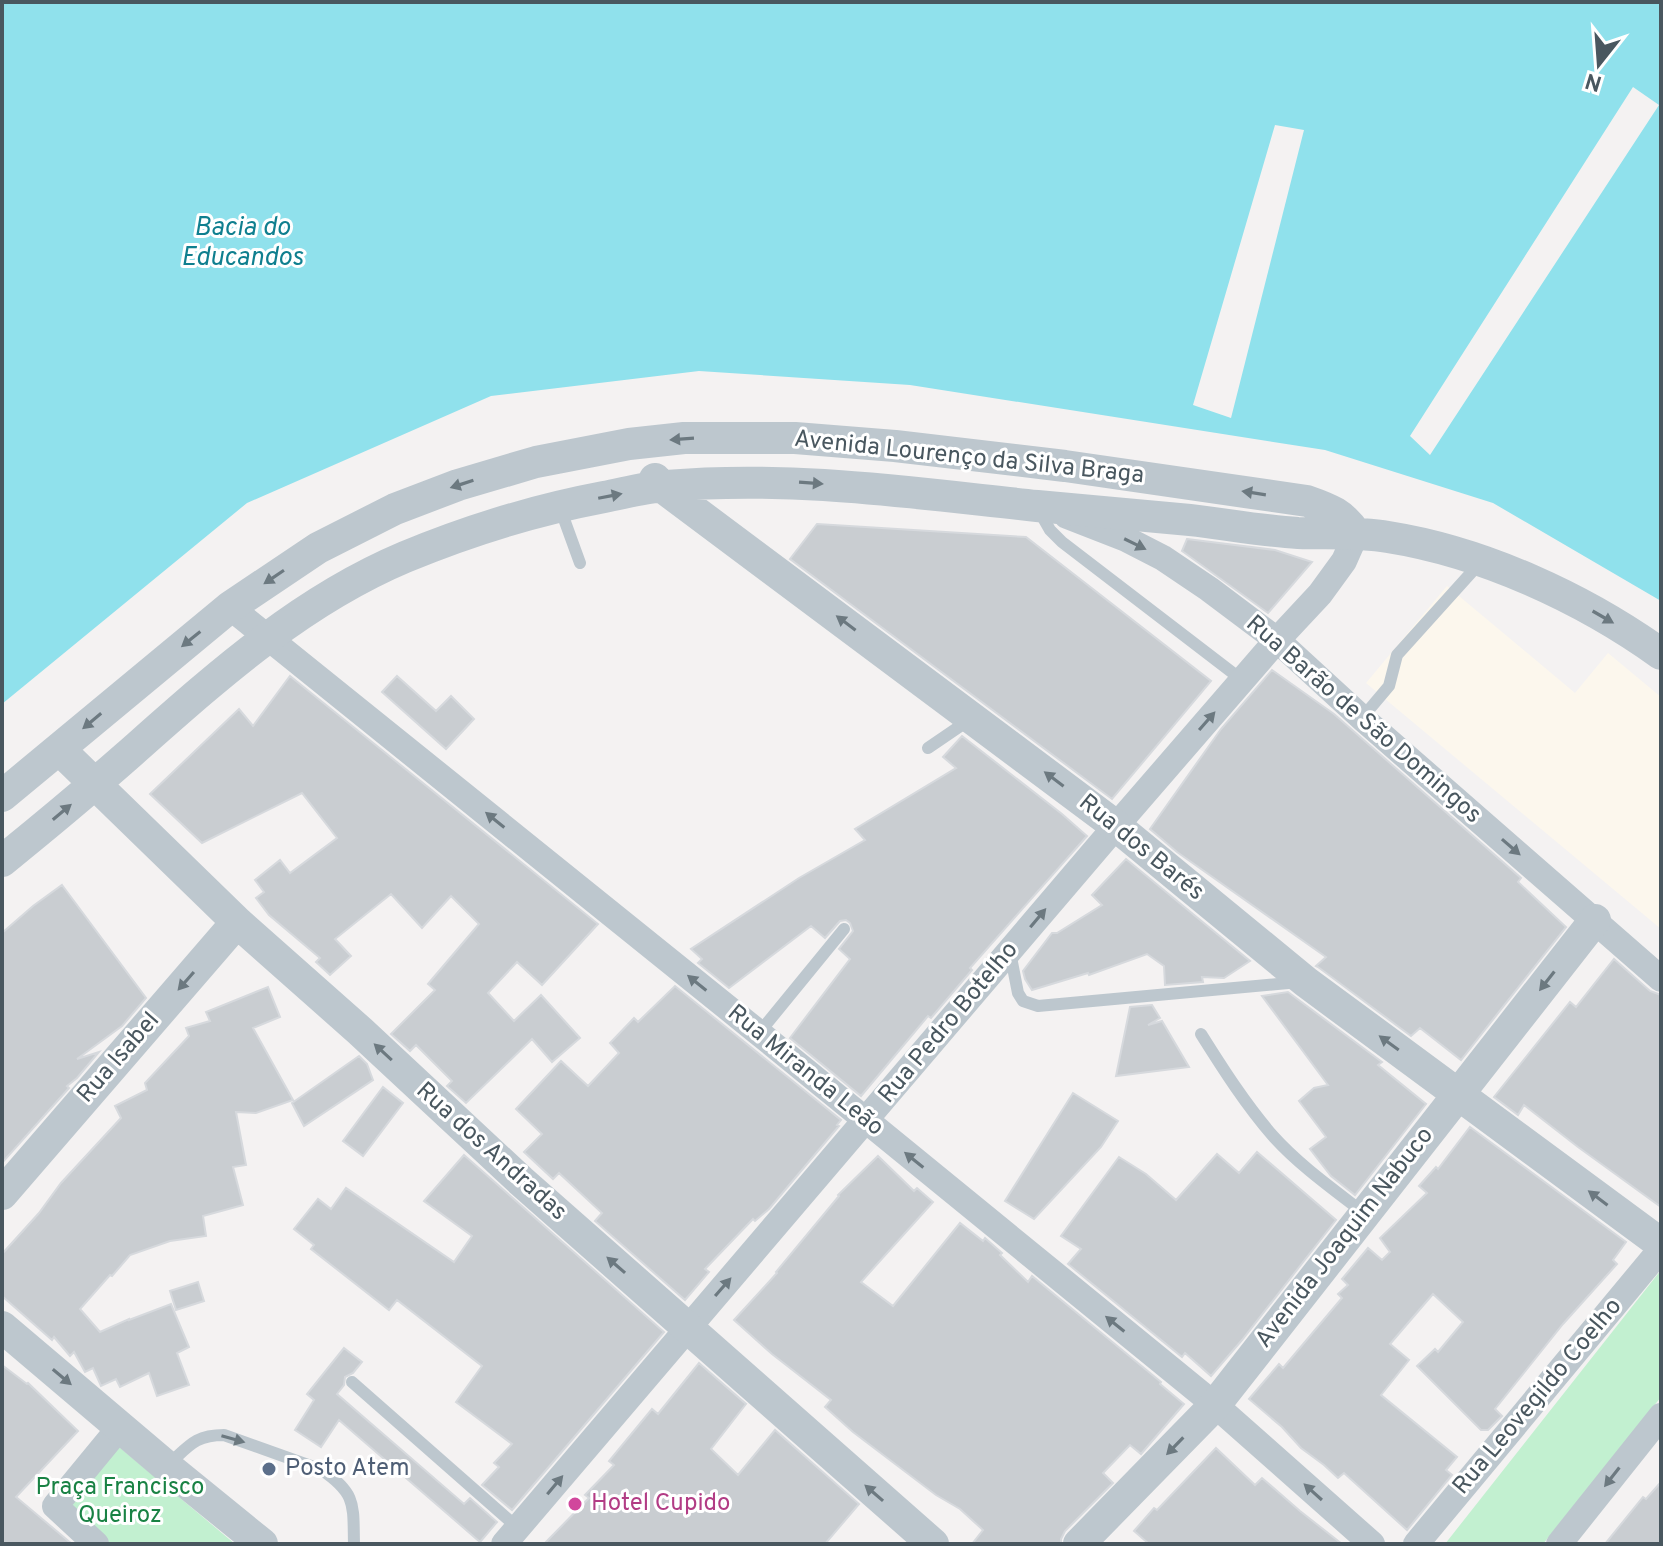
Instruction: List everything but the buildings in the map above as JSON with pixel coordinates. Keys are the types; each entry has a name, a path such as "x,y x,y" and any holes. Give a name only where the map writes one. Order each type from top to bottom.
{"street":[{"name":"Avenida Lourenço da Silva Braga","path":"2,796 230,607 318,548 395,509 458,485 536,462 629,444 684,438 795,438 909,447 1065,466 1307,501 1330,509 1347,520 1356,534"},
{"name":"Rua dos Barés","path":"629,444 661,486 1116,826 1306,982 1661,1247"},
{"name":"Avenida Lourenço da Silva Braga","path":"2,861 268,636 341,588 403,558 486,526 559,505 661,486 798,482 1298,533 1356,534 1400,539 1481,561 1543,586 1595,612 1661,654"},
{"name":"Rua Barão de São Domingos","path":"1037,506 1100,528 1163,558 1277,640 1661,979"},
{"name":"Rua Pedro Botelho","path":"511,1536 1116,826 1333,577 1352,547 1356,534"},
{"name":"Rua Miranda Leão","path":"230,607 1215,1405 1372,1544"},
{"name":"Rua dos Andradas","path":"59,749 237,922 521,1181 933,1544"},
{"name":"Avenida Joaquim Nabuco","path":"1079,1544 1215,1405 1595,920"},
{"name":"Rua Isabel","path":"2,1194 237,922"},
{"name":"Rua Leovegildo Coelho","path":"1416,1544 1661,1247"},
{"path":"2,1327 166,1466 264,1541"},
{"path":"1559,1544 1661,1416"},
{"path":"96,1544 55,1506 120,1427"}],"lane":[{"path":"559,505 580,563"},
{"path":"1037,506 1050,530 1062,542 1242,680"},
{"path":"1362,718 1389,686 1397,655 1481,561"},
{"path":"928,748 972,718"},
{"path":"759,1033 844,929"},
{"path":"1010,952 1018,993 1023,1001 1038,1006 1306,982"},
{"path":"1201,1034 1251,1110 1276,1139 1364,1213"},
{"path":"352,1382 511,1536"},
{"path":"166,1466 195,1440 209,1435 224,1435 322,1470 336,1479 353,1503 354,1544"}],"shaded area":[{"path":"1447,586 1575,693 1608,653 1661,697 1661,929 1366,683"}],"green space":[{"path":"1661,1270 1661,1397 1543,1544 1445,1544"},
{"name":"Praça Francisco Queiroz","path":"112,1441 235,1544 102,1544 57,1506"}],"water":[{"name":"Bacia do Educandos","path":"2,2 1661,2 1661,601 1493,503 1325,450 910,385 699,371 491,396 247,503 2,704"}],"pier":[{"path":"1633,87 1659,105 1430,455 1410,436"},
{"path":"1275,125 1304,130 1231,418 1193,405"}],"place":[{"name":"Posto Atem","path":"269,1469"},
{"name":"Hotel Cupido","path":"575,1504"}]}
